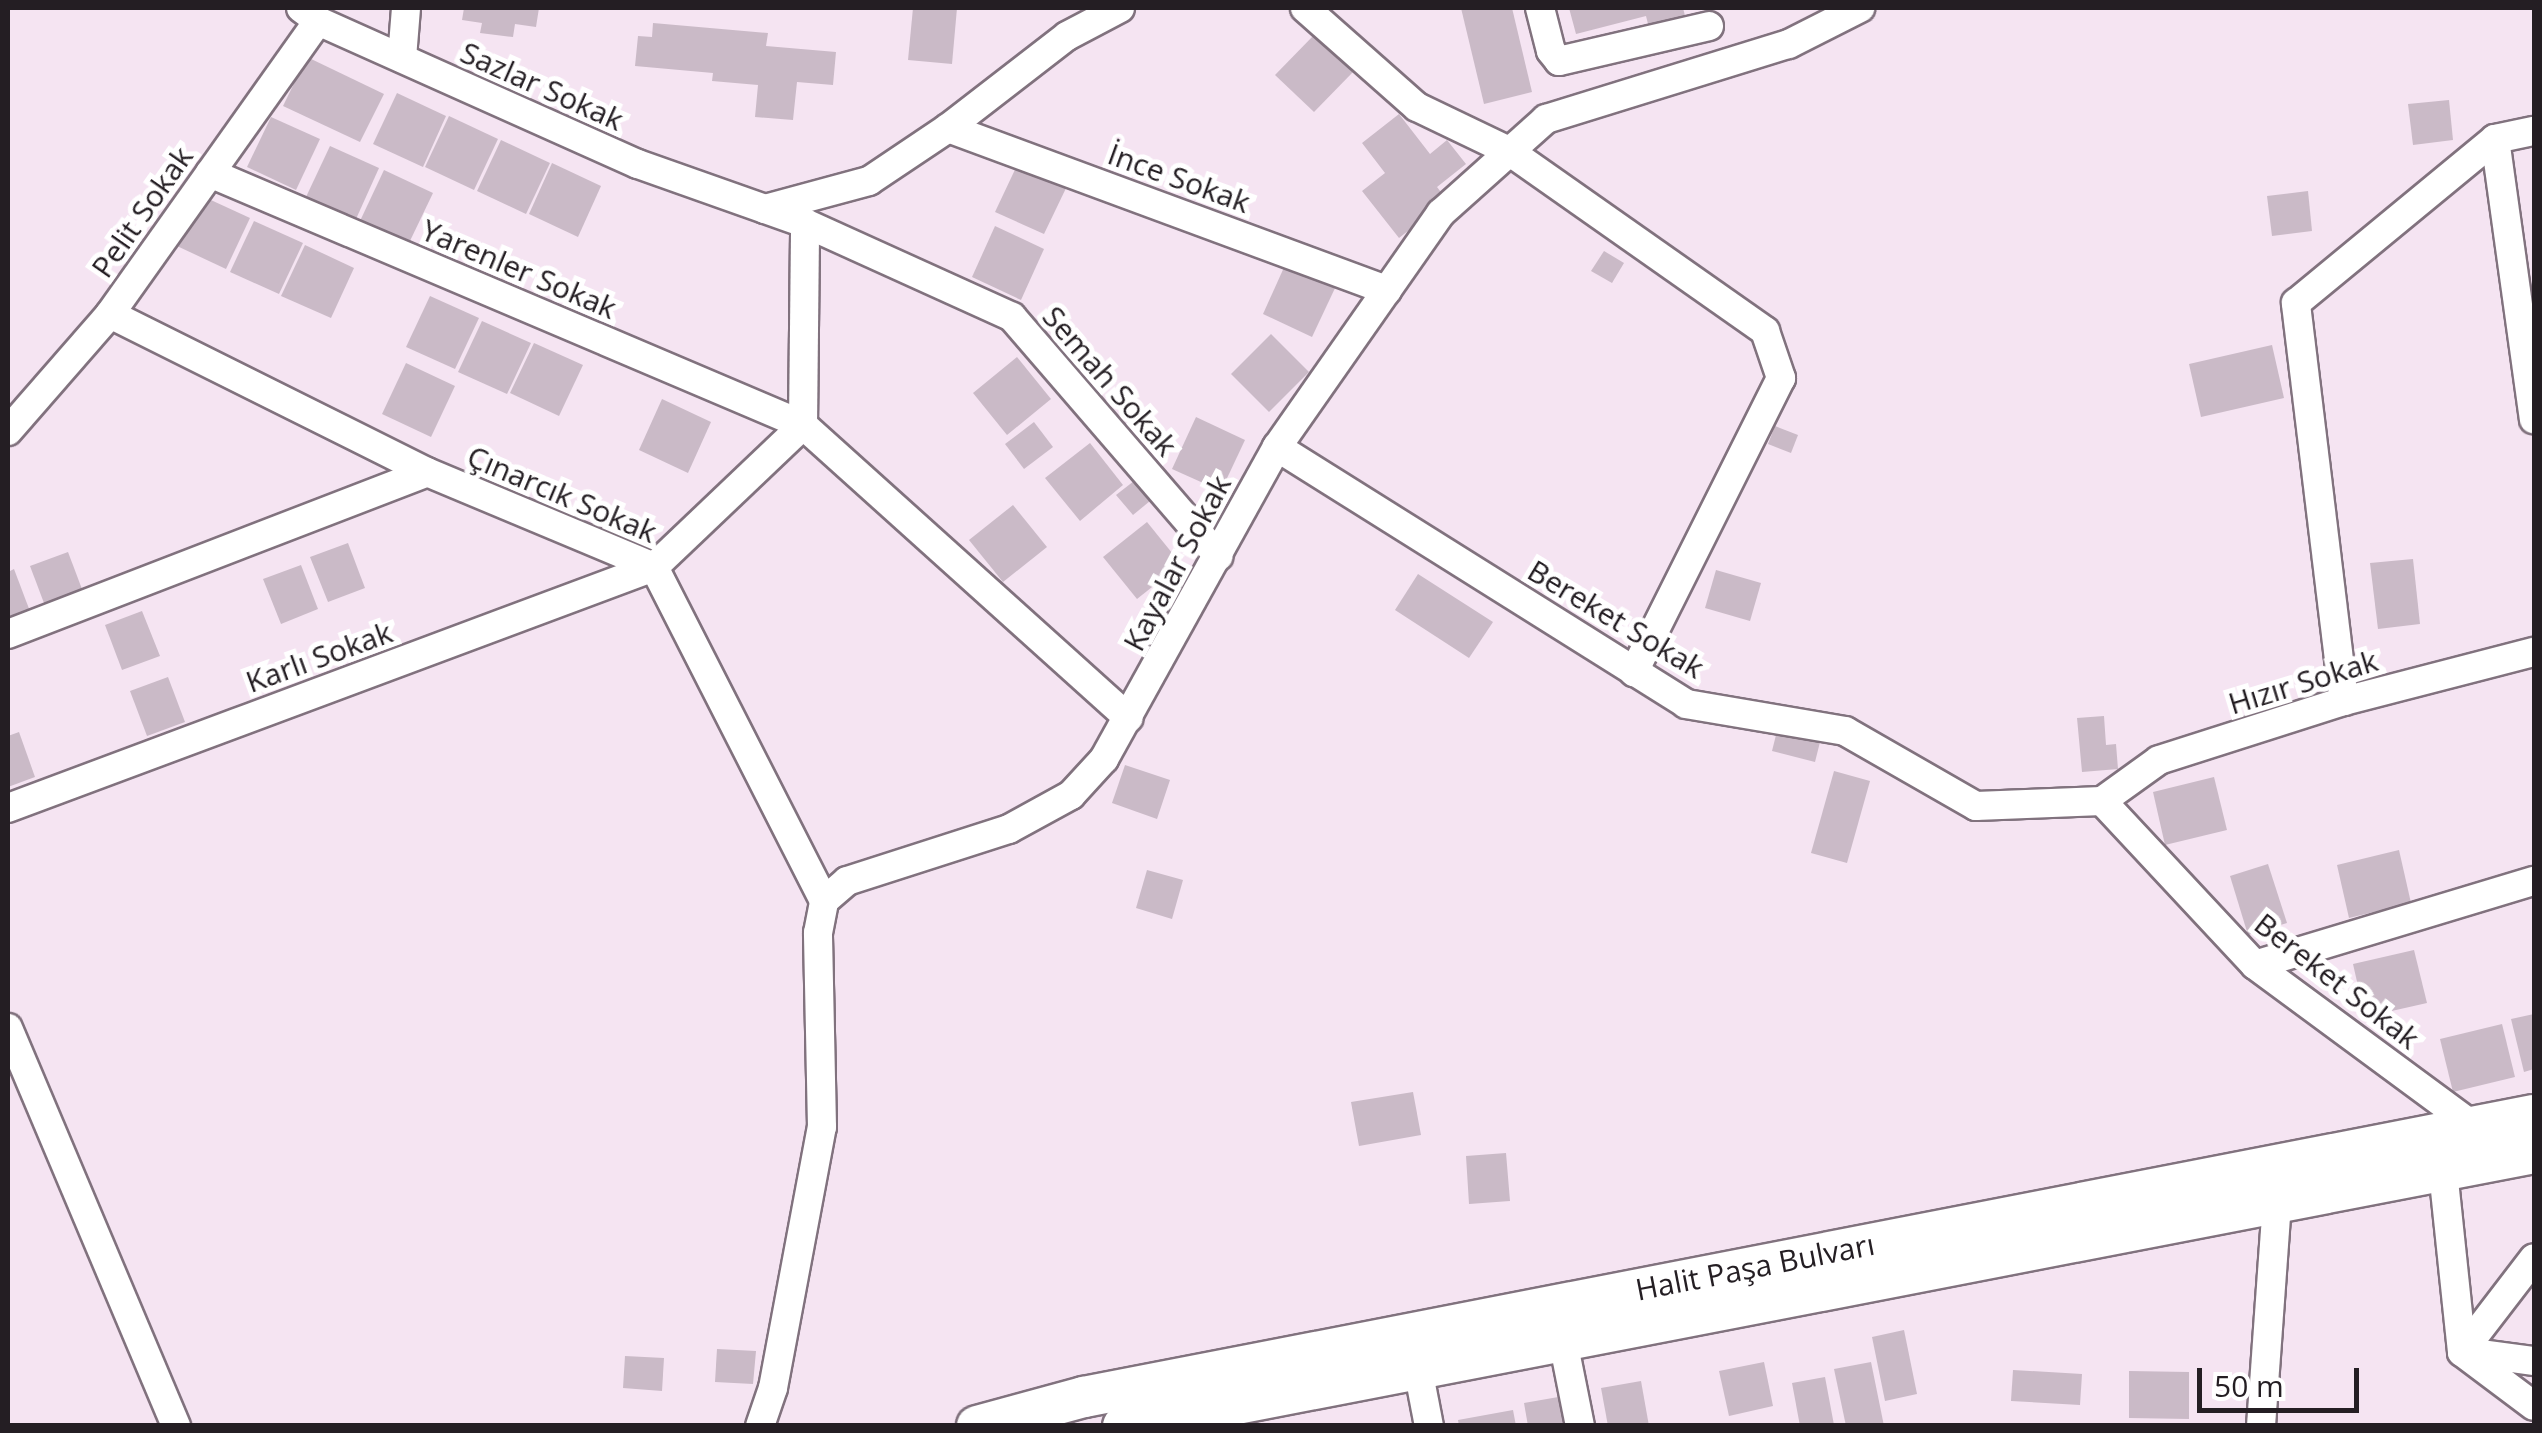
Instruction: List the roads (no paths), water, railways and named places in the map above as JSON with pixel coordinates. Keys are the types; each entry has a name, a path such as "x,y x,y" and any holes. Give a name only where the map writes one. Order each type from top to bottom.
{"highway":[{"name":"Halit Paşa Bulvarı","path":"977,1426 1084,1397 2476,1128 2534,1146"},
{"name":"Halit Paşa Bulvarı","path":"1122,1426 2443,1171 2534,1146"}],"street":[{"path":"402,58 406,8"},
{"path":"763,210 869,181 944,117 1067,36 1120,8"},
{"path":"1304,8 1348,35 1417,107 1509,151 1765,332 1781,378 1634,672"},
{"path":"1540,8 1551,51 1559,61 1709,26"},
{"name":"Kayalar Sokak","path":"824,901 847,881 1009,829 1071,795 1104,759 1276,447 1441,213 1546,118 1789,44 1860,8"},
{"name":"Sazlar Sokak","path":"309,14 402,58 613,141 763,210"},
{"name":"Pelit Sokak","path":"8,431 110,314 210,173 309,14"},
{"name":"İnce Sokak","path":"944,117 1387,290"},
{"path":"2344,702 2296,303 2496,139 2534,131"},
{"path":"2496,139 2534,418"},
{"name":"Yarenler Sokak","path":"210,173 803,425 1128,718"},
{"name":"Semah Sokak","path":"763,210 805,223 1012,317 1218,556"},
{"path":"654,566 803,425 805,223"},
{"name":"Çınarcık Sokak","path":"110,314 427,472 654,566 824,901"},
{"name":"Bereket Sokak","path":"1276,447 1686,704 1845,731 1976,806 2102,801 2255,965 2476,1128"},
{"path":"8,634 427,472"},
{"name":"Karlı Sokak","path":"8,808 654,566"},
{"name":"Hızır Sokak","path":"2102,801 2159,760 2344,702 2534,652"},
{"path":"2255,965 2534,881"},
{"path":"760,1426 773,1388 822,1127 818,933 824,901"},
{"path":"8,1028 176,1426"},
{"path":"2443,1171 2462,1352 2534,1406"},
{"path":"2260,1426 2277,1203"},
{"path":"2462,1352 2534,1258"},
{"path":"1563,1341 1580,1426"},
{"path":"2462,1352 2534,1361"},
{"path":"1418,1369 1429,1426"}]}
